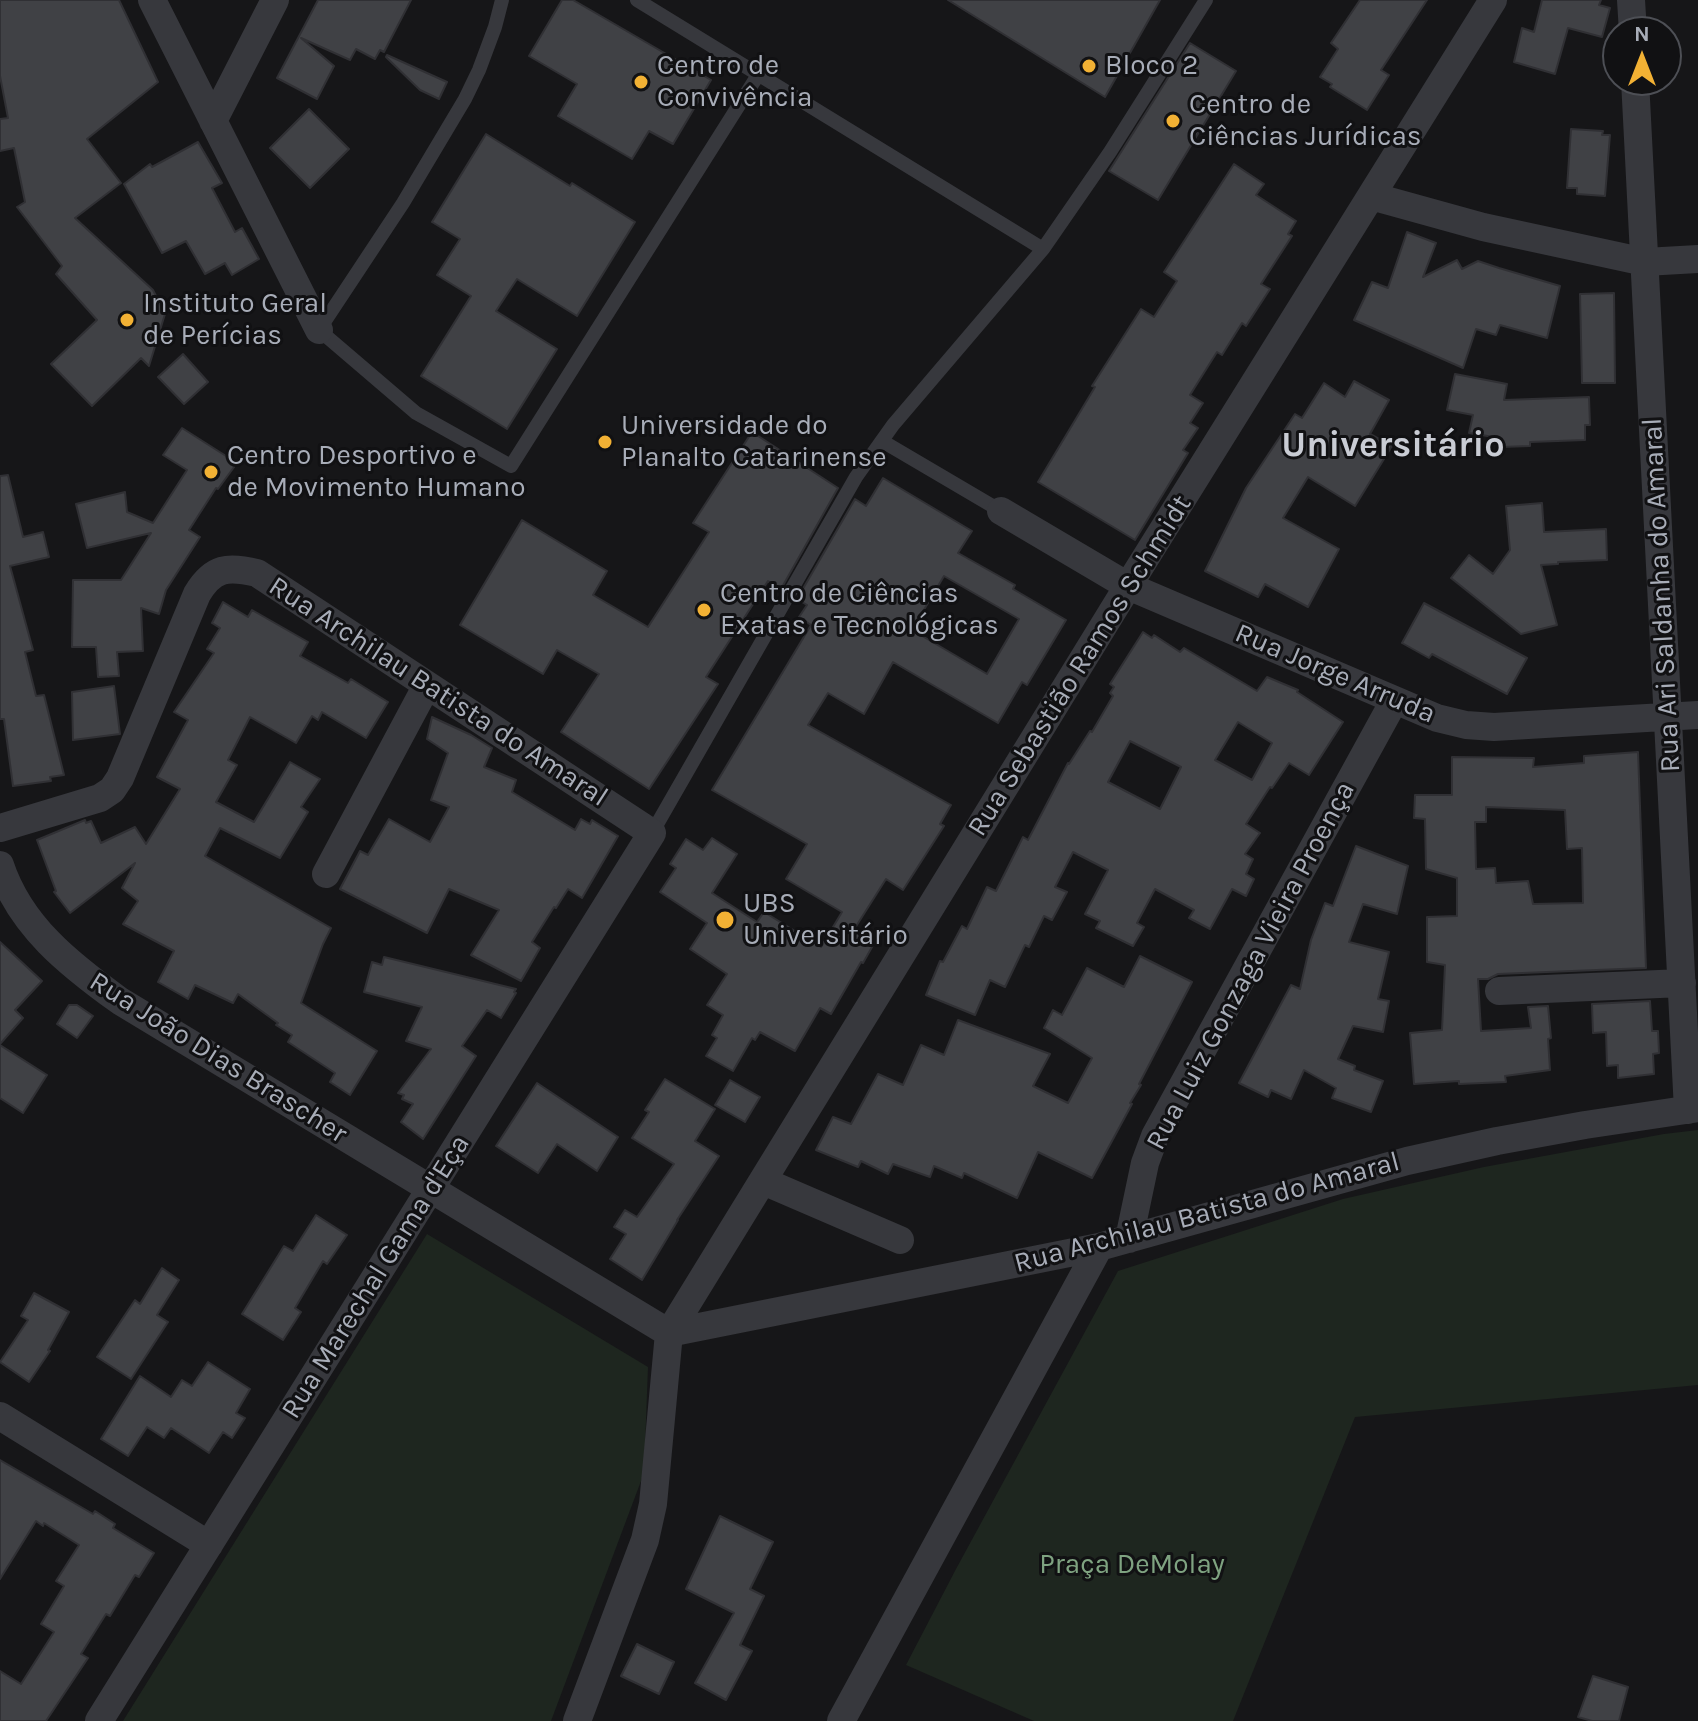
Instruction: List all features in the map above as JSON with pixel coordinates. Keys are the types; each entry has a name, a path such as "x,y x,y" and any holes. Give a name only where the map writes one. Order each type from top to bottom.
{"street":[{"path":"152,0 319,330"},
{"path":"213,121 275,0"},
{"name":"Rua Sebastião Ramos Schmidt","path":"669,1333 1493,0"},
{"name":"Rua Ari Saldanha do Amaral","path":"1636,96 1682,983 1693,1109"},
{"path":"1371,196 1483,227 1645,262 1698,259"},
{"name":"Rua Jorge Arruda","path":"1001,511 1128,586 1437,718 1494,727 1698,715"},
{"name":"Rua Archilau Batista do Amaral","path":"0,828 100,798 112,790 120,778 197,594 205,581 219,571 237,568 257,573 652,833"},
{"path":"326,874 427,685"},
{"name":"Rua Luiz Gonzaga Vieira Proença","path":"1129,1239 1145,1163 1155,1136 1394,701"},
{"name":"Rua Marechal Gama d'Eça","path":"99,1721 652,833"},
{"name":"Rua João Dias Brascher","path":"0,865 21,910 44,939 79,972 120,1001 669,1333"},
{"path":"1499,991 1682,983"},
{"name":"Rua Archilau Batista do Amaral","path":"669,1333 1099,1247 1407,1161 1497,1141 1693,1109"},
{"path":"763,1181 900,1240"},
{"path":"841,1721 1099,1247"},
{"path":"577,1721 645,1540 651,1516 669,1333"},
{"path":"0,1416 209,1545"}],"lane":[{"path":"502,0 484,56 465,99 403,203 319,330 416,413 511,466 758,75"},
{"path":"637,0 1043,249"},
{"path":"652,833 856,477 948,360 1043,249 1110,152 1206,0"},
{"path":"882,441 1001,511"}],"green space":[{"name":"Praça DeMolay","path":"1698,1130 1698,1385 1355,1417 1233,1721 1034,1721 906,1665 1118,1271 1343,1199 1484,1167"},
{"path":"427,1234 648,1367 644,1473 551,1721 123,1721"}],"building":[{"path":"0,0 119,0 158,82 87,139 121,183 75,218 153,290 165,314 149,366 141,358 92,406 51,364 97,320 56,274 62,266 17,207 25,202 14,148 0,151 0,119 8,118 0,76"},
{"path":"318,0 411,0 384,52 380,50 375,59 356,49 350,60 301,38 334,66 317,99 277,78"},
{"name":"Centro de Convivência","path":"562,0 573,0 711,80 673,144 649,131 632,159 558,116 577,84 529,56"},
{"name":"Bloco 2","path":"948,0 1160,0 1105,97"},
{"path":"1360,0 1427,0 1381,70 1389,75 1367,110 1330,87 1332,84 1320,77 1338,49 1331,43"},
{"path":"1542,0 1601,0 1599,5 1610,8 1608,16 1602,16 1602,37 1568,28 1555,74 1514,62 1522,28 1534,32"},
{"name":"Centro de Ciências Jurídicas","path":"1190,43 1236,71 1158,200 1109,171"},
{"path":"387,55 447,82 439,99 420,90"},
{"path":"309,109 349,149 310,188 270,148"},
{"path":"1571,129 1603,131 1602,135 1610,135 1605,196 1577,194 1577,188 1567,188"},
{"path":"486,134 635,222 577,316 517,279 496,311 557,349 507,429 421,376 471,296 437,275 460,239 432,222"},
{"path":"198,142 222,183 212,188 235,232 242,228 259,259 232,275 225,263 205,274 186,241 162,253 124,184 150,164 152,167"},
{"path":"1234,164 1264,184 1256,195 1296,221 1288,234 1292,236 1261,284 1270,289 1246,326 1242,323 1222,355 1217,352 1190,395 1203,403 1190,423 1198,428 1183,450 1188,453 1135,540 1038,482 1095,387 1092,386 1141,309 1154,317 1177,281 1164,272"},
{"path":"1407,232 1436,243 1423,277 1457,260 1462,269 1478,261 1560,286 1547,338 1500,325 1496,335 1476,329 1463,368 1354,320 1372,282 1388,288"},
{"path":"1614,293 1615,383 1582,383 1580,294"},
{"path":"183,354 208,382 184,404 158,377"},
{"path":"1455,374 1507,384 1504,400 1589,397 1590,425 1585,425 1585,440 1530,442 1530,446 1501,447 1500,438 1469,433 1473,415 1447,410"},
{"path":"1354,381 1389,400 1370,434 1392,446 1355,506 1308,477 1283,518 1339,549 1308,607 1265,584 1258,597 1205,571 1246,488 1295,414 1302,418 1324,383 1345,397"},
{"path":"182,428 237,463 216,488 189,530 200,537 166,590 159,614 141,608 143,651 117,652 119,676 98,677 96,647 72,647 73,580 121,580 151,533 87,548 76,504 125,492 127,512 153,523 187,470 163,455"},
{"name":"Centro de Ciências Exatas e Tecnológicas","path":"752,432 838,488 781,589 768,581 706,677 718,684 649,789 561,732 599,674 557,650 543,674 460,625 522,520 607,571 593,595 648,627 709,532 693,523"},
{"path":"8,475 23,537 43,532 49,557 10,566 33,650 25,652 36,696 44,695 64,775 50,777 51,781 13,786 4,719 0,719 0,476"},
{"path":"883,478 972,531 958,553 1015,585 1013,589 1066,620 1027,685 1022,682 998,723 893,662 864,714 828,693 808,725 951,805 940,824 944,826 903,890 886,879 855,928 876,940 831,1014 820,1008 795,1051 760,1032 755,1040 752,1038 733,1071 706,1056 717,1038 712,1035 723,1015 707,1005 727,974 690,949 707,923 660,892 676,868 670,864 686,839 703,850 712,838 737,854 712,893 757,922 764,912 821,947 842,912 786,879 807,844 712,790 811,625 799,617 807,605 797,599 855,499 866,506","holes":["944,576 1019,619 987,674 912,630"]},
{"path":"1542,503 1544,532 1606,529 1607,560 1541,565 1557,625 1521,634 1451,578 1469,555 1493,574 1510,550 1506,506"},
{"path":"223,602 248,617 252,610 308,642 300,656 348,683 351,679 388,702 366,738 322,712 318,720 312,716 296,743 250,717 228,760 237,765 216,802 254,822 290,762 320,779 301,807 308,812 280,858 220,828 205,856 331,928 301,1003 377,1051 350,1095 330,1082 335,1073 288,1042 292,1035 238,994 233,1003 195,985 188,999 158,982 174,951 123,924 138,901 122,888 135,863 70,913 54,892 37,840 85,820 86,823 91,821 101,843 135,827 146,844 180,789 157,777 188,720 174,712 214,653 207,649 220,628 212,623"},
{"path":"1424,603 1527,658 1507,694 1432,654 1429,658 1402,643"},
{"path":"1143,632 1152,638 1154,635 1180,652 1184,648 1257,691 1267,677 1298,690 1343,722 1309,775 1289,763 1246,824 1260,833 1245,854 1253,859 1246,874 1254,879 1246,896 1232,889 1210,929 1189,918 1194,910 1155,889 1137,923 1144,927 1133,946 1096,928 1100,921 1085,914 1108,870 1073,852 1055,887 1067,892 1052,920 1044,916 1029,947 1025,945 1005,987 990,980 975,1015 926,995 940,961 943,962 962,926 967,929 987,887 996,891 1023,837 1028,840 1068,763 1092,732 1113,696 1110,693 1114,687 1110,684","holes":["1238,722 1272,743 1252,780 1215,760","1130,741 1181,767 1160,809 1108,782"]},
{"path":"114,686 120,734 73,740 72,692"},
{"path":"432,717 492,748 484,767 516,780 512,792 575,830 581,819 590,824 592,820 618,836 582,898 568,889 554,907 532,942 540,948 521,981 471,955 499,910 449,889 427,933 340,889 360,851 368,855 389,819 430,842 449,807 431,800 448,753 427,739"},
{"path":"1638,752 1646,968 1498,974 1488,979 1478,979 1481,1031 1531,1028 1528,1007 1548,1006 1550,1070 1505,1076 1506,1082 1414,1084 1410,1033 1442,1030 1445,965 1427,962 1427,917 1457,916 1457,878 1426,869 1425,819 1414,818 1415,795 1452,795 1452,757 1534,758 1533,767 1584,763 1584,756","holes":["1486,807 1565,810 1567,849 1582,848 1583,903 1533,904 1528,881 1496,883 1495,868 1476,869 1475,822 1486,822"]},
{"path":"1356,846 1408,866 1397,914 1363,904 1349,942 1389,952 1378,999 1389,1001 1383,1032 1353,1026 1338,1059 1355,1066 1354,1070 1383,1081 1371,1112 1332,1098 1336,1088 1304,1070 1291,1099 1271,1090 1268,1097 1239,1083 1291,985 1300,989 1311,940 1325,903 1333,906"},
{"path":"0,942 42,981 15,1010 23,1018 0,1044"},
{"path":"1140,956 1192,982 1092,1178 1038,1152 1017,1198 964,1173 962,1178 934,1166 930,1177 893,1164 888,1174 861,1161 858,1167 816,1150 833,1117 851,1124 878,1074 903,1085 921,1045 944,1055 958,1020 1050,1054 1033,1086 1068,1103 1092,1058 1044,1028 1053,1010 1062,1015 1087,968 1124,987"},
{"path":"384,957 516,989 501,1018 487,1010 462,1046 476,1056 423,1139 401,1122 413,1104 402,1099 404,1095 398,1093 431,1049 406,1041 422,1007 364,992 372,962 382,965"},
{"path":"1650,1001 1652,1031 1658,1031 1659,1053 1653,1054 1654,1074 1618,1078 1618,1065 1607,1066 1606,1032 1593,1033 1592,1004"},
{"path":"69,1005 77,1005 93,1016 77,1038 57,1024"},
{"path":"0,1045 47,1075 23,1113 0,1098"},
{"path":"665,1079 715,1109 695,1141 719,1156 642,1280 610,1259 626,1234 614,1227 625,1210 637,1217 674,1164 632,1138"},
{"path":"730,1080 760,1097 745,1122 715,1105"},
{"path":"537,1083 618,1137 597,1171 557,1144 538,1173 496,1146"},
{"path":"316,1215 347,1235 327,1264 323,1261 295,1308 301,1312 283,1340 242,1314 284,1246 293,1251"},
{"path":"162,1268 179,1280 157,1315 168,1322 131,1379 97,1357 135,1300 140,1304"},
{"path":"34,1293 69,1312 50,1351 29,1382 0,1362 28,1320 21,1316"},
{"path":"208,1362 250,1389 236,1413 245,1418 232,1438 223,1432 209,1453 171,1428 164,1438 147,1427 128,1456 101,1439 140,1376 171,1397 182,1380 192,1386"},
{"path":"0,1460 93,1514 95,1511 115,1524 113,1528 154,1553 139,1577 135,1575 110,1616 106,1614 81,1654 88,1658 46,1721 0,1721 0,1671 21,1684 54,1632 41,1624 64,1586 56,1581 79,1545 36,1521 0,1579"},
{"path":"720,1516 773,1542 750,1589 764,1596 740,1645 752,1651 726,1700 695,1683 734,1613 686,1589"},
{"path":"637,1644 674,1662 659,1694 621,1676"},
{"path":"1593,1676 1628,1687 1619,1721 1592,1721 1578,1717"}],"place":[{"name":"Bloco 2","path":"1089,66"},
{"name":"Centro de Convivência","path":"641,82"},
{"name":"Centro de Ciências Jurídicas","path":"1173,121"},
{"name":"Instituto Geral de Perícias","path":"127,320"},
{"name":"Universidade do Planalto Catarinense","path":"605,442"},
{"name":"Centro Desportivo e de Movimento Humano","path":"211,472"},
{"name":"Centro de Ciências Exatas e Tecnológicas","path":"704,610"},
{"name":"UBS Universitário","path":"725,920"}],"district":[{"name":"Universitário","path":"1393,446"}]}
